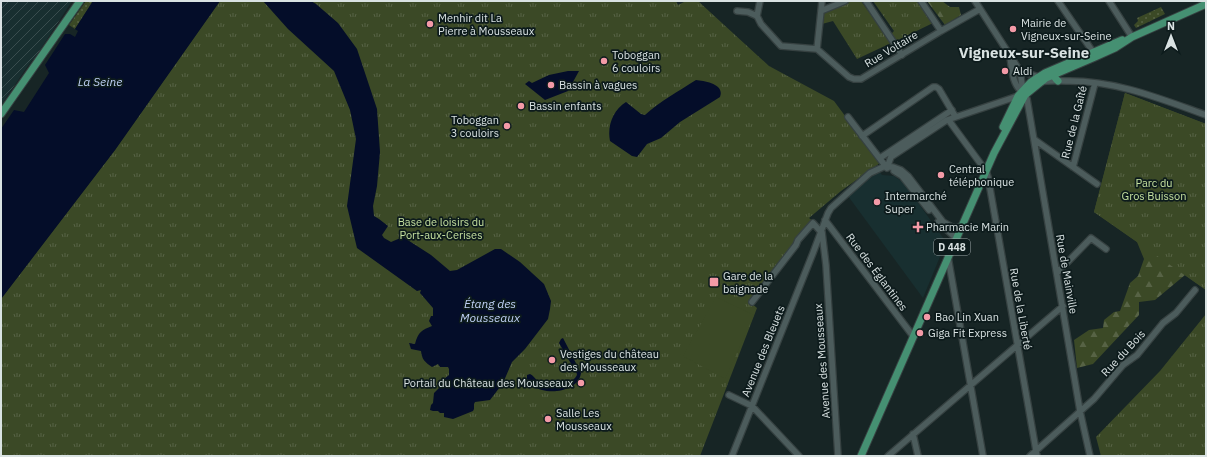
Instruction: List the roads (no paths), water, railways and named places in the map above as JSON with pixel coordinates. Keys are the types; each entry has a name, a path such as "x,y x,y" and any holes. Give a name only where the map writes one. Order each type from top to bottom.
{"main road":[{"path":"1,114 80,1"},
{"name":"D 448","path":"1055,74 1093,52 1206,5"},
{"name":"D 448","path":"994,153 999,136 1012,105 1022,94 1040,80 1115,48 1132,37"},
{"name":"D 448","path":"861,456 961,226 1022,94"}],"street":[{"path":"765,1 759,3 757,16 760,24 781,46 817,49 822,1"},
{"path":"821,11 845,1"},
{"path":"866,1 902,55"},
{"path":"921,1 941,31"},
{"path":"975,1 1020,71 1040,80"},
{"path":"1058,1 1093,52"},
{"path":"1109,1 1132,37"},
{"path":"737,10 748,12 757,16"},
{"name":"Rue Voltaire","path":"817,49 849,77 854,79 861,78 980,10"},
{"path":"1010,57 1014,82 1022,94"},
{"path":"1020,71 1022,94"},
{"path":"1055,74 1072,81 1095,83 1134,90 1206,115"},
{"name":"Rue de la Gaîté","path":"1073,167 1095,83"},
{"path":"862,136 936,86 955,116"},
{"path":"887,168 891,157 947,120 1022,94"},
{"name":"Rue de Mainville","path":"1022,94 1027,98 1035,140 1080,411 1090,456"},
{"path":"880,158 952,110"},
{"path":"848,117 887,168 902,176 941,225 956,238"},
{"path":"950,122 986,171"},
{"path":"1035,140 1097,184"},
{"path":"887,168 896,168 905,172 943,222 952,226 961,226"},
{"name":"Avenue des Bleuets","path":"732,456 831,208 870,173 878,169 887,168"},
{"name":"Rue de la Liberté","path":"986,171 990,185 1037,453"},
{"name":"Rue des Églantines","path":"825,220 912,339"},
{"path":"752,302 796,245 798,240 813,223 822,231"},
{"name":"Avenue des Mousseaux","path":"822,231 826,265 838,456"},
{"path":"1057,273 1091,238 1106,249"},
{"path":"948,257 983,456"},
{"name":"Rue du Bois","path":"1030,456 1037,453 1094,399 1123,365 1137,355 1163,323 1176,313 1195,290"},
{"path":"888,456 1063,306"},
{"path":"729,395 752,406 799,456"},
{"path":"913,434 916,439 918,456"}],"water":[{"name":"La Seine","path":"93,1 220,1 115,150 1,299 1,129 14,110 24,112 49,73 45,65 65,34 70,34 75,37 78,31 75,29"},
{"name":"Étang des Mousseaux","path":"263,1 311,1 338,23 357,49 377,109 380,152 377,186 373,206 374,216 388,226 382,235 384,238 391,242 403,237 431,255 450,271 457,270 495,249 501,249 520,262 544,284 551,301 548,319 525,349 512,362 503,383 490,400 475,402 473,411 453,419 444,417 444,413 430,410 433,403 434,393 444,379 449,375 449,369 448,367 440,367 438,364 432,367 427,364 422,357 421,351 411,349 409,343 415,344 421,332 432,326 429,321 431,316 433,316 433,308 420,293 421,290 417,291 357,248 347,206 356,139 350,110 334,71 288,29"},
{"name":"Bassin à vagues","path":"568,71 579,71 568,91 545,100 525,84 529,81 532,83 549,75"},
{"path":"696,80 709,82 717,86 720,89 720,97 680,122 661,138 647,144 637,157 632,156 610,141 610,124 614,114 621,105 626,102 641,114 645,115 663,101"},
{"path":"563,338 581,373 579,378 576,383 560,391 538,389 528,381 527,375 530,374 542,386 548,388 558,387 568,383 576,377 577,374 559,343"}],"place":[{"name":"Menhir dit La Pierre à Mousseaux","path":"430,24"},
{"name":"Mairie de Vigneux-sur-Seine","path":"1013,29"},
{"name":"Toboggan 6 couloirs","path":"604,61"},
{"name":"Aldi","path":"1005,71"},
{"name":"Bassin à vagues","path":"551,85"},
{"name":"Bassin enfants","path":"521,106"},
{"name":"Toboggan 3 couloirs","path":"507,126"},
{"name":"Central téléphonique","path":"941,175"},
{"name":"Intermarché Super","path":"877,202"},
{"name":"Pharmacie Marin","path":"918,227"},
{"name":"Gare de la baignade","path":"714,282"},
{"name":"Bao Lin Xuan","path":"927,317"},
{"name":"Giga Fit Express","path":"920,333"},
{"name":"Vestiges du château des Mousseaux","path":"552,360"},
{"name":"Portail du Château des Mousseaux","path":"581,383"},
{"name":"Salle Les Mousseaux","path":"548,419"}],"district":[{"name":"Vigneux-sur-Seine","path":"1024,52"}],"park label":[{"name":"Parc du Gros Buisson","path":"1154,189"},
{"name":"Base de loisirs du Port-aux-Cerises","path":"441,228"}]}
